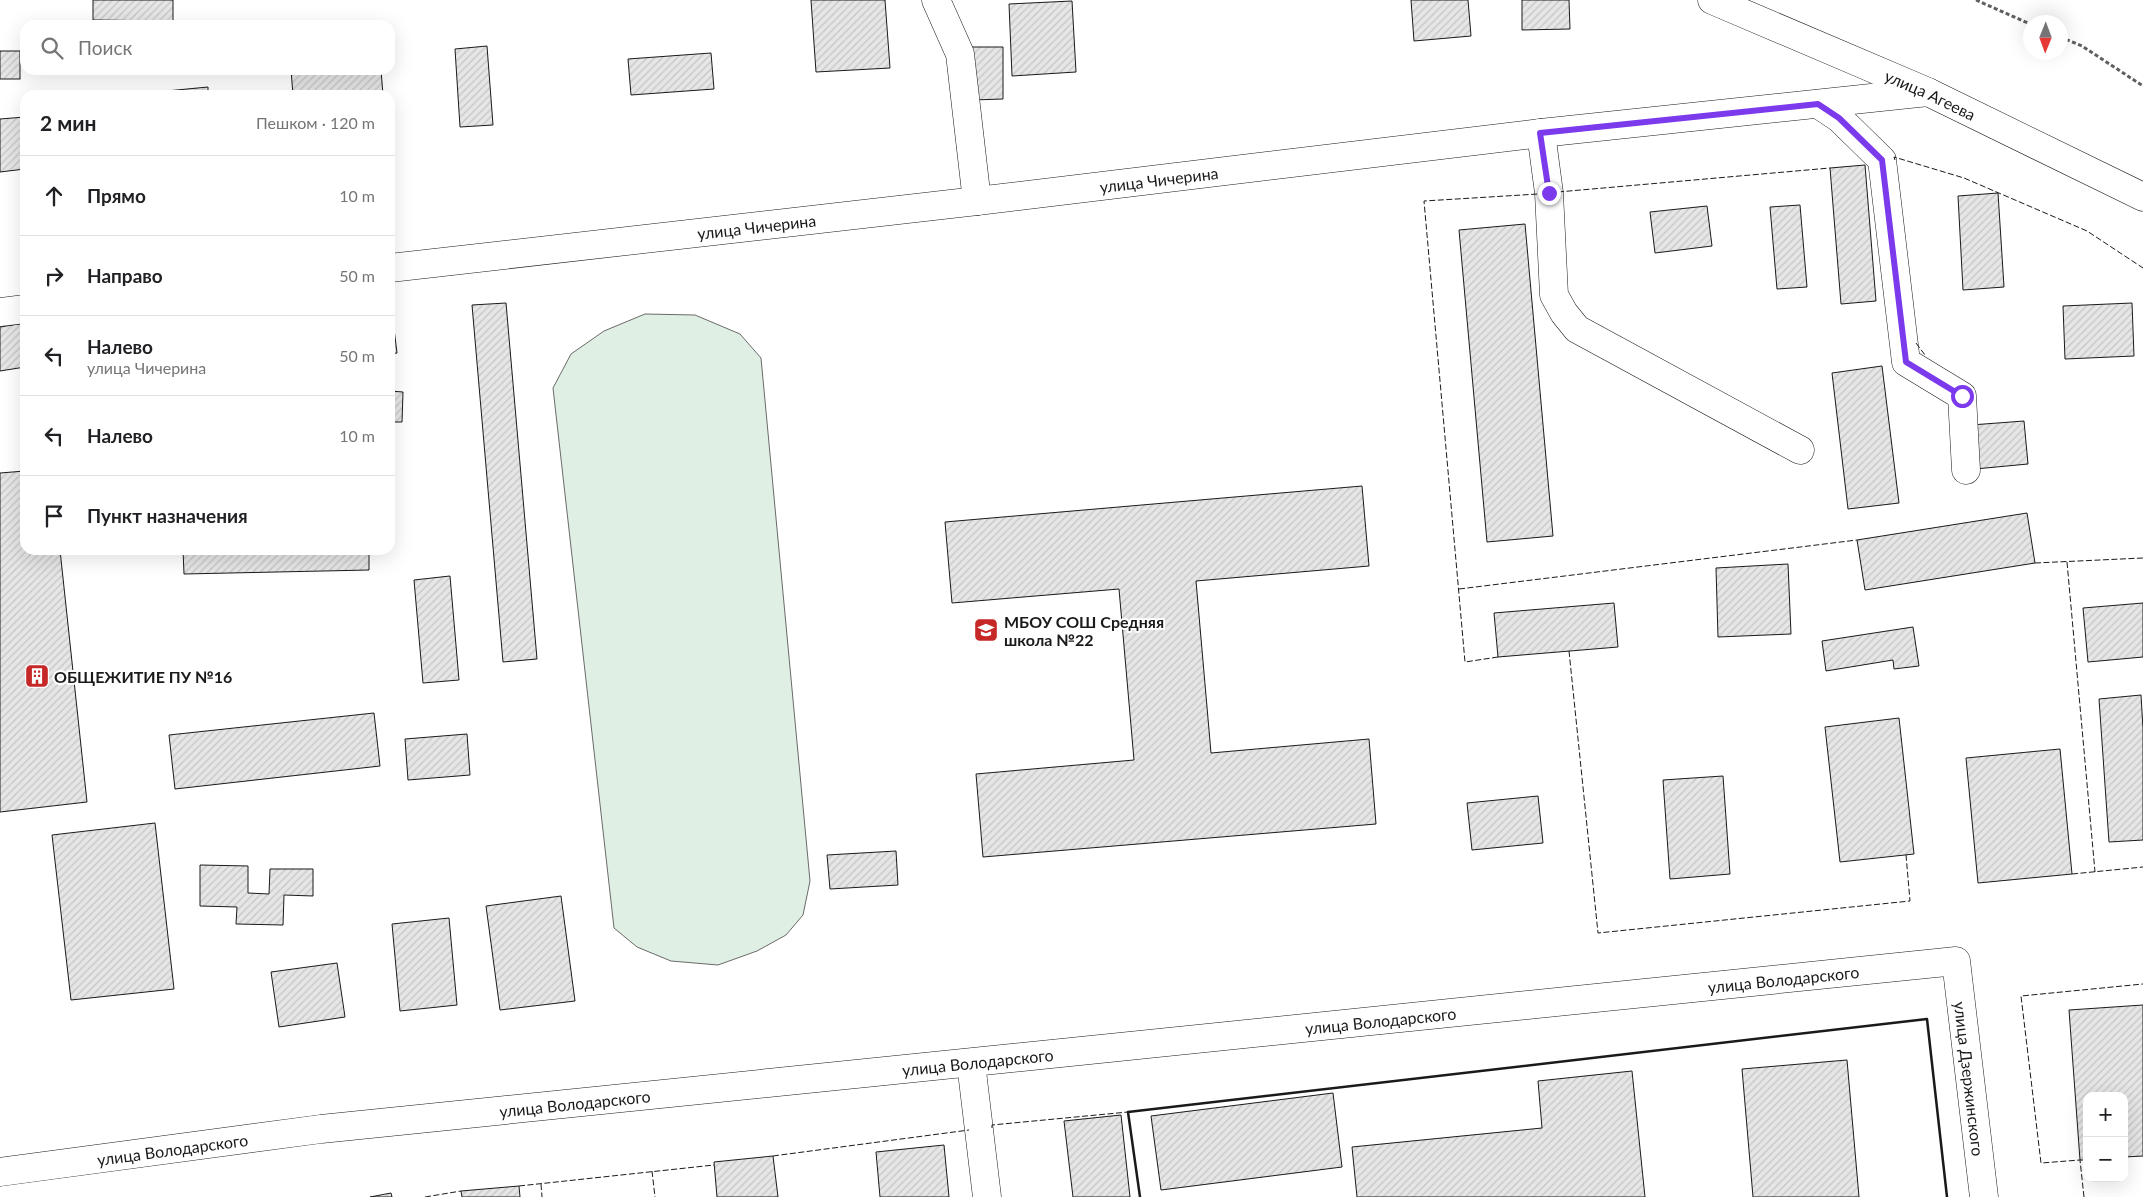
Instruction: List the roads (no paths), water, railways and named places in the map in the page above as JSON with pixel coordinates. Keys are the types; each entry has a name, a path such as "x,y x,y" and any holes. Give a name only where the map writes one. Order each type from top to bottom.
{"main road":[{"path":"936,0 960,54 976,201"},
{"name":"улица Агеева","path":"1712,0 1928,92 2143,197"},
{"name":"улица Чичерина","path":"395,267 976,201 1540,133 1928,92"},
{"path":"1818,104 1839,118 1882,160 1906,362 1962,396 1966,470"},
{"path":"1540,133 1549,193 1554,295 1564,313 1577,329 1800,450"},
{"path":"0,312 20,310"},
{"name":"улица Володарского","path":"0,1172 321,1129 1956,961"},
{"name":"улица Дзержинского","path":"1956,961 1984,1197"},
{"path":"971,1063 988,1197"}],"place":[{"name":"МБОУ СОШ Средняя школа №22","path":"986,630"},
{"name":"ОБЩЕЖИТИЕ ПУ №16","path":"37,676"}]}
